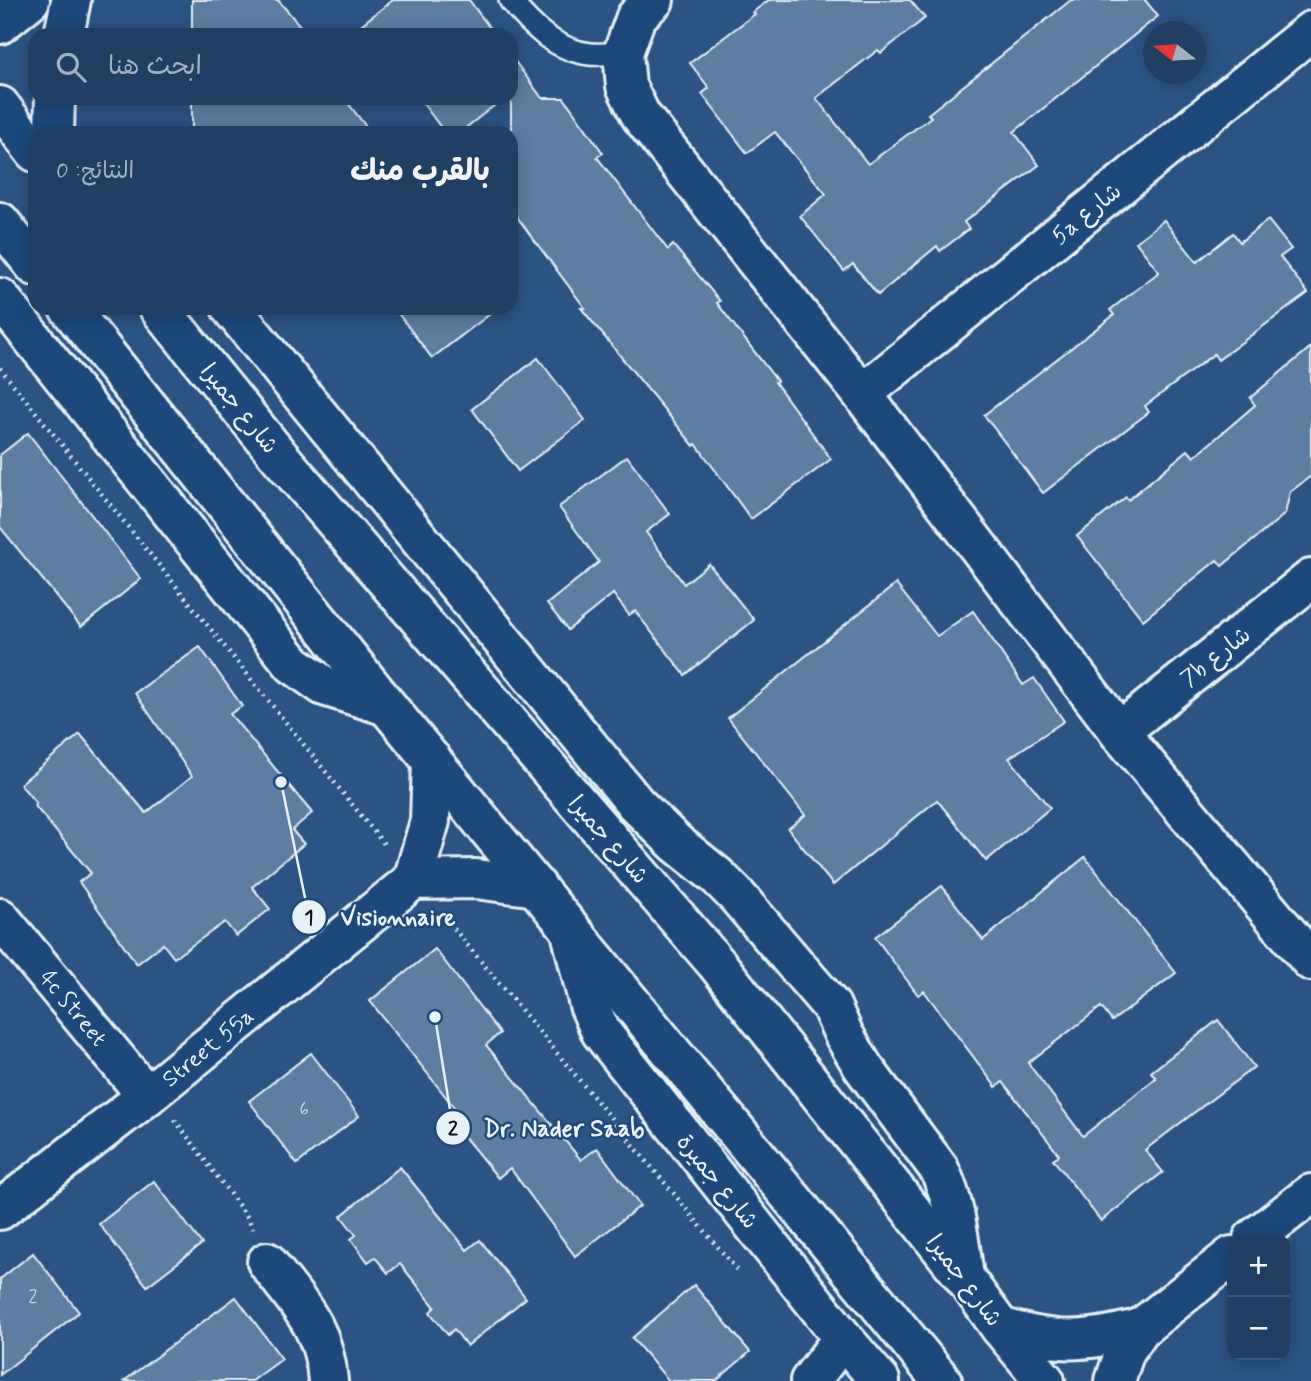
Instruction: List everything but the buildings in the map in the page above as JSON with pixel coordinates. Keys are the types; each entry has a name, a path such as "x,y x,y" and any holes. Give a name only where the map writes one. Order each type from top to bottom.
{"street":[{"path":"0,24 30,0"},
{"path":"65,28 71,0"},
{"path":"654,0 636,17 623,52 626,86 641,116 862,394 1119,732 1311,961"},
{"name":"5a شارع","path":"862,394 1311,31"},
{"path":"54,126 55,105"},
{"path":"0,106 28,143"},
{"path":"0,222 28,257"},
{"path":"0,298 293,664 324,686 387,706"},
{"path":"75,315 387,706 943,1381"},
{"name":"شارع جميرا","path":"165,315 279,456 717,964 1045,1381"},
{"path":"237,315 636,804 676,843 727,885 831,1006 858,1059 939,1169 954,1210 964,1277"},
{"name":"7b شارع","path":"1119,732 1311,579"},
{"path":"432,760 430,821 414,880 476,879 537,887"},
{"name":"Street 55a","path":"0,1210 147,1096 414,880"},
{"name":"4c Street","path":"0,918 147,1096"},
{"name":"شارع جميرة","path":"570,928 589,1005 601,1032 880,1381"},
{"path":"1259,1234 1311,1194"},
{"path":"1115,1381 1125,1351 1141,1328 1227,1260"},
{"path":"267,1262 315,1326 322,1344 328,1381"},
{"path":"1000,1327 1035,1338 1070,1341 1141,1328"},
{"path":"810,1381 843,1338"}],"lane":[{"path":"510,0 530,24 557,44 589,54 623,52"}],"path":[{"path":"147,1096 176,1121 248,1218 267,1262"}],"place":[{"name":"Visionnaire","path":"281,782"},
{"name":"Dr. Nader Saab","path":"435,1017"}]}
